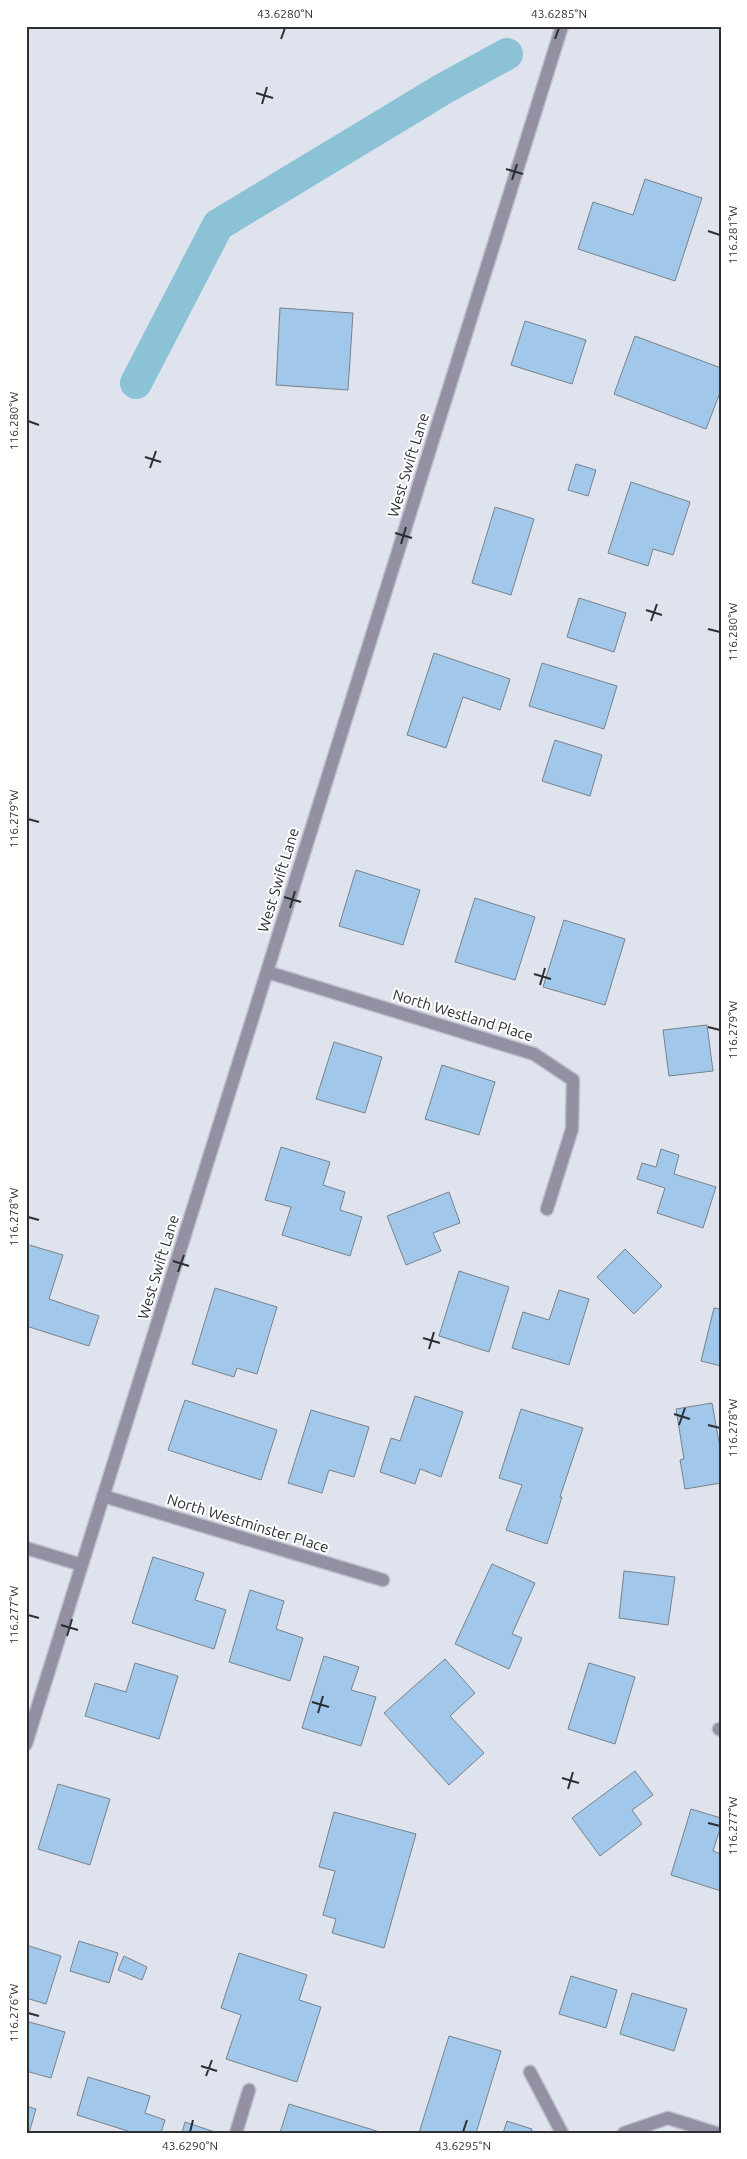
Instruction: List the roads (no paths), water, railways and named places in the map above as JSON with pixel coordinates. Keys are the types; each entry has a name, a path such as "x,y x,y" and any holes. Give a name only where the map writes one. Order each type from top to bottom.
{"street":[{"name":"West Swift Lane","path":"26,1744 562,26"},
{"name":"North Westland Place","path":"267,972 534,1054 573,1080 572,1129 547,1209"},
{"name":"North Westminster Place","path":"103,1496 383,1580"},
{"path":"26,1548 82,1565"},
{"path":"530,2072 562,2133"},
{"path":"236,2133 249,2090"},
{"path":"624,2133 668,2118 716,2133"}],"waterway":[{"path":"136,383 218,225 443,89 507,54"}]}
